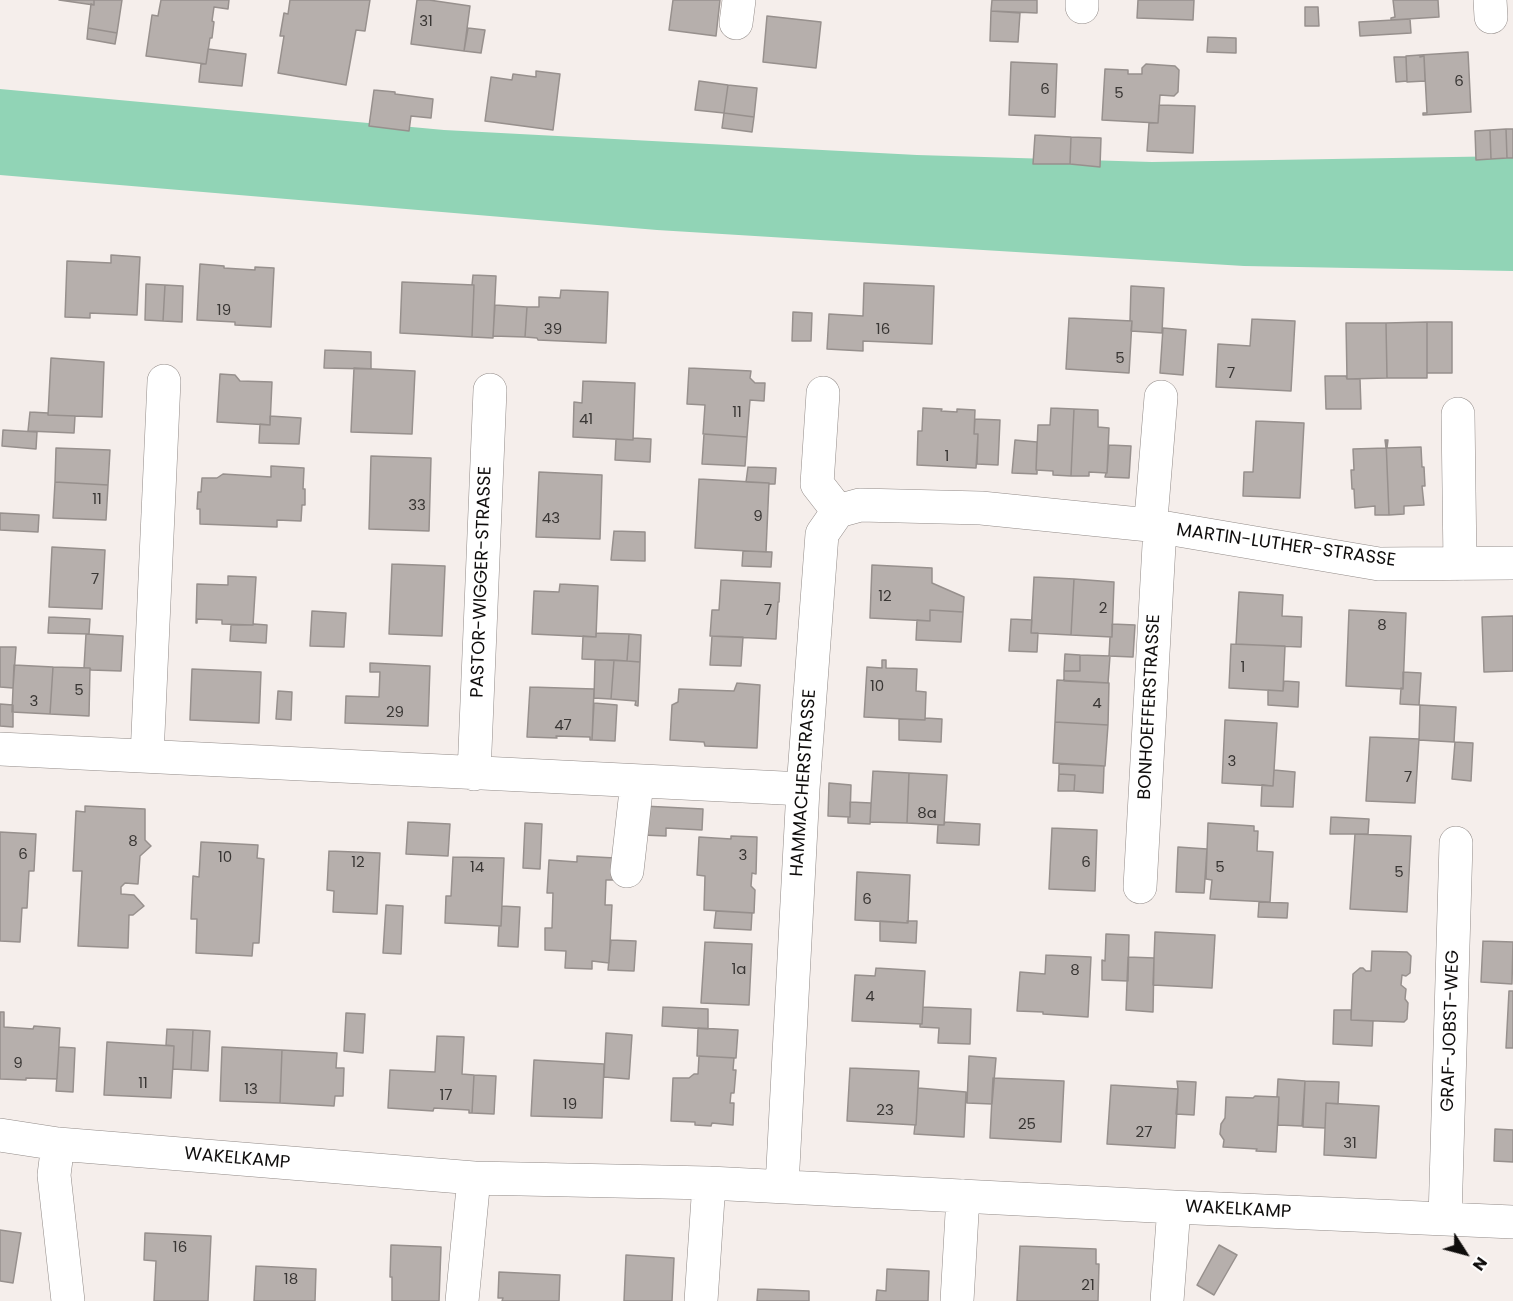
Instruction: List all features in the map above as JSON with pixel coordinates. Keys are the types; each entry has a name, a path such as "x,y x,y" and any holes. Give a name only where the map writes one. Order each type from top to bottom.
{"street":[{"path":"147,756 164,381"},
{"name":"PASTOR-WIGGER-STRASSE","path":"474,774 490,390"},
{"path":"823,393 817,484 838,511"},
{"path":"1154,526 1152,507 1161,397"},
{"path":"1458,414 1460,564"},
{"name":"MARTIN-LUTHER-STRASSE","path":"838,511 860,505 981,508 1154,526 1379,564 1513,563"},
{"name":"HAMMACHERSTRASSE","path":"782,1186 802,789 822,534 838,511"},
{"name":"BONHOEFFERSTRASSE","path":"1140,887 1154,526"},
{"path":"0,749 802,789"},
{"path":"627,871 637,782"},
{"name":"GRAF-JOBST-WEG","path":"1445,1219 1456,843"},
{"name":"WAKELKAMP","path":"0,1136 57,1144 474,1178 782,1186 1513,1222"},
{"path":"57,1144 54,1174 68,1301"},
{"path":"462,1301 474,1178"},
{"path":"701,1301 709,1183"},
{"path":"957,1301 963,1196"},
{"path":"1167,1301 1174,1207"}],"green space":[{"path":"0,89 444,130 917,155 1152,162 1513,156 1513,271 1244,266 657,230 0,175"}],"building":[{"path":"59,0 94,0 94,5"},
{"path":"94,0 122,0 117,33 88,28 91,4 94,5"},
{"path":"161,0 229,0 228,9 214,7 212,38 210,38 206,64 146,56 152,15 158,16"},
{"path":"290,0 370,0 365,31 356,30 346,85 278,73 284,36 280,36 284,13 288,14"},
{"path":"417,0 470,6 464,51 411,44"},
{"path":"673,0 720,0 716,36 669,30"},
{"path":"992,0 1037,0 1037,13 991,11"},
{"path":"1138,0 1194,0 1193,20 1137,18"},
{"path":"1393,0 1438,0 1439,17 1391,20 1395,17"},
{"path":"1305,7 1318,7 1319,26 1305,26"},
{"path":"991,11 1020,13 1018,42 990,41"},
{"path":"767,16 821,22 816,68 763,62"},
{"path":"1410,19 1411,33 1360,36 1359,22"},
{"path":"88,28 117,33 115,44 87,39"},
{"path":"468,28 485,30 481,53 464,51"},
{"path":"1208,37 1236,38 1236,53 1207,52"},
{"path":"208,49 246,54 242,86 199,82 201,64 206,64"},
{"path":"1468,52 1471,112 1423,115 1427,113 1424,56 1420,57 1420,55"},
{"path":"1420,55 1420,57 1424,56 1425,81 1407,82 1406,56"},
{"path":"1394,57 1406,57 1407,81 1396,82"},
{"path":"1011,62 1057,64 1055,117 1009,115"},
{"path":"1146,64 1175,66 1179,70 1178,92 1174,96 1160,95 1158,123 1102,120 1105,69 1128,70 1128,74 1142,74 1142,68"},
{"path":"536,71 560,74 553,130 485,121 491,77 512,80 513,74 536,77"},
{"path":"699,81 728,85 724,113 695,110"},
{"path":"728,85 757,88 754,117 724,113"},
{"path":"374,90 433,99 431,118 411,116 409,131 369,126"},
{"path":"1159,105 1195,106 1193,153 1147,151 1149,123 1158,123"},
{"path":"724,113 754,117 752,132 722,128"},
{"path":"1506,129 1513,129 1513,158 1507,158"},
{"path":"1506,129 1507,158 1491,159 1490,130"},
{"path":"1490,130 1491,159 1476,160 1475,131"},
{"path":"1035,135 1071,137 1070,164 1033,164"},
{"path":"1071,137 1101,138 1100,167 1070,164"},
{"path":"111,255 140,257 137,315 90,313 90,318 65,317 67,261 111,263"},
{"path":"200,264 255,270 255,267 274,268 271,327 197,320"},
{"path":"473,275 496,276 493,338 472,337"},
{"path":"402,282 474,285 472,337 400,333"},
{"path":"864,283 934,286 932,344 863,341 863,351 827,349 829,314 863,316"},
{"path":"146,284 165,285 163,321 145,320"},
{"path":"165,285 183,286 182,322 163,321"},
{"path":"1131,286 1164,288 1162,333 1131,331"},
{"path":"561,290 608,292 606,343 538,340 525,337 527,307 539,307 539,297 560,298"},
{"path":"495,305 527,307 525,337 493,336"},
{"path":"793,312 812,313 811,341 792,341"},
{"path":"1069,318 1132,321 1129,373 1066,369"},
{"path":"1252,319 1295,321 1291,391 1216,387 1218,344 1250,346"},
{"path":"1427,322 1452,322 1452,373 1427,373"},
{"path":"1427,322 1427,378 1387,378 1386,323"},
{"path":"1346,323 1386,323 1387,378 1347,379"},
{"path":"1163,328 1186,330 1183,375 1160,373"},
{"path":"325,350 371,352 371,369 324,368"},
{"path":"51,358 104,362 102,417 48,415"},
{"path":"354,368 415,371 412,434 351,432"},
{"path":"689,368 751,371 750,378 755,383 765,383 764,401 750,400 747,437 703,434 705,405 687,404"},
{"path":"220,374 235,375 240,381 272,382 270,425 217,422"},
{"path":"1325,376 1360,379 1361,409 1326,409"},
{"path":"583,381 635,383 633,440 573,437 574,402 582,403"},
{"path":"923,408 957,412 957,409 975,410 974,434 978,434 976,468 917,465 918,431 922,431"},
{"path":"1051,408 1074,409 1071,476 1053,475 1053,471 1036,470 1038,425 1050,425"},
{"path":"1074,409 1098,410 1098,427 1109,428 1107,473 1089,472 1089,476 1071,476"},
{"path":"30,412 75,416 74,433 28,431"},
{"path":"270,416 301,418 299,444 259,443 260,424 270,425"},
{"path":"975,419 1000,420 998,465 977,464 978,434 974,434"},
{"path":"1256,421 1304,423 1300,498 1243,496 1244,472 1253,472"},
{"path":"3,430 37,432 36,449 2,446"},
{"path":"704,434 747,437 745,466 702,464"},
{"path":"633,438 651,439 650,462 615,460 616,439 633,440"},
{"path":"1015,440 1037,442 1037,474 1012,473"},
{"path":"1386,440 1389,515 1375,515 1375,506 1355,508 1351,470 1354,470 1353,449 1386,448"},
{"path":"1386,440 1388,440 1387,448 1421,447 1425,486 1422,486 1424,505 1404,506 1404,514 1389,515"},
{"path":"1109,445 1131,446 1129,478 1105,477"},
{"path":"56,448 110,450 108,485 55,482"},
{"path":"371,456 431,458 429,531 369,529"},
{"path":"271,466 304,468 305,505 302,505 301,521 277,520 277,527 200,524 200,509 197,509 202,478 217,478 223,474 271,477"},
{"path":"748,467 776,468 775,484 746,482"},
{"path":"539,472 602,475 600,539 536,537"},
{"path":"699,479 769,483 766,552 695,548"},
{"path":"55,482 108,485 106,520 53,518"},
{"path":"0,513 39,515 38,532 0,530"},
{"path":"614,531 645,532 645,561 611,560"},
{"path":"52,547 105,550 102,609 49,607"},
{"path":"743,551 772,552 771,567 742,566"},
{"path":"392,564 445,566 442,636 389,634"},
{"path":"872,565 932,568 932,583 964,597 963,612 930,610 930,621 870,618"},
{"path":"228,576 256,577 253,625 222,624 222,620 197,619 196,623 197,584 228,585"},
{"path":"1034,577 1074,579 1071,635 1031,633"},
{"path":"1074,579 1114,582 1112,637 1071,635"},
{"path":"721,580 780,583 776,639 710,636 712,610 719,610"},
{"path":"560,584 598,586 596,637 532,634 534,591 559,592"},
{"path":"1239,592 1283,595 1282,616 1302,617 1301,647 1236,644"},
{"path":"930,610 963,612 961,642 916,640 917,620 930,621"},
{"path":"1349,610 1406,613 1403,689 1346,686"},
{"path":"312,611 346,613 344,647 310,646"},
{"path":"1513,616 1513,671 1484,672 1482,617"},
{"path":"49,617 90,619 89,634 48,633"},
{"path":"1011,619 1032,620 1031,633 1038,633 1037,652 1009,651"},
{"path":"1112,624 1135,625 1133,657 1109,656"},
{"path":"231,625 267,625 266,643 230,641"},
{"path":"596,633 629,634 627,661 582,659 583,636 596,637"},
{"path":"86,634 123,636 121,671 84,668"},
{"path":"629,634 641,635 640,662 627,661"},
{"path":"712,636 743,637 741,666 710,665"},
{"path":"1231,644 1285,646 1283,691 1229,688"},
{"path":"0,647 16,647 13,688 0,687"},
{"path":"1065,654 1080,655 1080,671 1064,671"},
{"path":"1080,655 1110,656 1108,683 1064,681 1064,671 1080,671"},
{"path":"595,660 614,660 611,699 594,698"},
{"path":"614,660 640,662 638,706 635,705 636,701 611,699"},
{"path":"882,660 886,660 886,668 917,669 916,691 926,692 925,720 864,717 867,667 882,668"},
{"path":"370,663 430,666 428,726 345,723 346,696 379,697 380,672 370,672"},
{"path":"14,665 53,667 50,714 12,712"},
{"path":"53,667 90,668 89,716 50,714"},
{"path":"192,669 261,672 259,723 190,720"},
{"path":"1403,672 1421,673 1419,705 1400,704"},
{"path":"1057,680 1109,683 1108,725 1055,722"},
{"path":"1284,681 1299,682 1298,707 1268,705 1268,690 1283,691"},
{"path":"737,683 760,685 757,748 705,746 704,742 670,740 672,705 678,702 679,689 734,691"},
{"path":"530,687 594,689 592,740 590,737 527,737"},
{"path":"278,691 292,692 291,720 276,719"},
{"path":"594,703 617,705 615,741 592,740"},
{"path":"0,704 13,705 13,727 0,726"},
{"path":"1420,705 1456,707 1454,742 1419,740"},
{"path":"925,718 942,719 941,742 899,740 899,719 925,720"},
{"path":"1225,720 1277,723 1273,786 1222,783"},
{"path":"1055,722 1108,725 1105,766 1053,763"},
{"path":"1370,737 1419,739 1415,803 1366,801"},
{"path":"1455,742 1473,743 1471,781 1452,779"},
{"path":"1059,764 1104,766 1103,793 1074,791 1075,775 1059,774"},
{"path":"1274,770 1295,772 1293,807 1261,806 1262,785 1273,786"},
{"path":"873,771 909,773 907,823 870,822"},
{"path":"909,773 947,775 944,825 907,823"},
{"path":"1059,774 1075,775 1074,791 1058,791"},
{"path":"829,783 851,785 850,817 828,816"},
{"path":"850,802 871,803 870,824 848,823"},
{"path":"85,806 145,809 145,840 151,846 140,856 138,884 125,883 121,887 121,894 134,895 144,906 133,915 129,915 128,948 78,946 82,871 73,871 76,811 85,812"},
{"path":"643,806 703,809 702,830 666,828 666,836 642,835"},
{"path":"1331,817 1369,819 1368,834 1330,834"},
{"path":"408,822 450,824 448,856 406,854"},
{"path":"945,822 980,824 979,845 937,843 938,825 944,825"},
{"path":"525,823 542,824 540,869 523,868"},
{"path":"1208,823 1254,826 1254,831 1258,831 1257,851 1273,852 1270,902 1210,899 1212,880 1206,879"},
{"path":"1052,828 1097,830 1095,891 1049,889"},
{"path":"0,832 36,834 34,871 29,871 27,908 22,908 20,942 0,941"},
{"path":"1355,834 1411,836 1407,912 1350,909"},
{"path":"731,836 757,837 756,874 752,873 751,886 755,890 754,913 704,910 705,876 697,875 699,837 731,839"},
{"path":"201,842 258,845 257,858 264,859 259,943 253,943 252,956 196,953 197,919 191,919 193,876 199,877"},
{"path":"1178,847 1207,849 1204,893 1176,892"},
{"path":"329,851 380,853 377,914 333,912 334,891 327,890"},
{"path":"577,856 615,858 614,880 606,880 605,905 612,905 609,963 592,961 592,969 565,968 566,951 545,950 545,928 552,928 553,893 547,893 549,860 577,862"},
{"path":"453,857 504,858 501,926 445,923 446,896 451,896"},
{"path":"857,872 910,875 908,923 855,920"},
{"path":"1259,902 1288,903 1287,918 1258,917"},
{"path":"386,905 403,906 401,954 383,953"},
{"path":"502,906 520,907 518,947 498,946"},
{"path":"716,911 752,913 751,930 714,928"},
{"path":"880,921 908,923 907,921 917,921 916,943 880,941"},
{"path":"1155,932 1215,935 1212,988 1153,985"},
{"path":"1106,934 1129,935 1128,981 1102,980"},
{"path":"611,940 636,941 634,971 608,970"},
{"path":"1483,941 1513,942 1512,984 1481,982"},
{"path":"705,942 752,944 749,1005 701,1003"},
{"path":"1372,951 1407,952 1411,956 1410,973 1406,976 1402,975 1401,985 1406,989 1405,999 1408,1003 1407,1019 1404,1022 1351,1020 1353,974 1360,968 1371,971"},
{"path":"1046,955 1091,957 1088,1017 1017,1011 1020,972 1045,974"},
{"path":"1128,957 1154,958 1153,1012 1126,1010"},
{"path":"876,968 925,971 922,1024 852,1021 855,975 875,976"},
{"path":"1509,991 1513,991 1513,1048 1506,1048"},
{"path":"663,1007 708,1009 708,1029 662,1026"},
{"path":"923,1007 971,1009 970,1044 938,1043 939,1028 920,1027"},
{"path":"1334,1010 1351,1010 1351,1020 1373,1021 1372,1046 1333,1044"},
{"path":"0,1012 4,1012 4,1027 60,1028 57,1079 0,1079"},
{"path":"346,1013 365,1014 363,1053 344,1051"},
{"path":"698,1028 738,1030 736,1058 697,1056"},
{"path":"167,1029 193,1030 191,1070 173,1069 174,1046 166,1045"},
{"path":"193,1030 210,1031 208,1071 191,1070"},
{"path":"606,1033 632,1035 629,1079 604,1077"},
{"path":"437,1036 464,1037 462,1074 474,1075 472,1113 469,1113 469,1110 434,1108 433,1111 388,1108 390,1070 435,1072"},
{"path":"107,1042 174,1046 171,1098 104,1095"},
{"path":"59,1047 75,1048 73,1092 56,1091"},
{"path":"222,1047 282,1050 280,1103 220,1101"},
{"path":"282,1050 337,1053 336,1068 344,1068 343,1096 335,1096 334,1106 280,1103"},
{"path":"699,1056 734,1058 733,1070 736,1070 734,1093 731,1093 730,1103 734,1103 733,1125 712,1123 711,1126 695,1125 695,1122 671,1121 673,1078 689,1078 698,1074"},
{"path":"969,1056 996,1058 992,1104 967,1103"},
{"path":"534,1060 604,1064 602,1118 531,1116"},
{"path":"850,1068 919,1071 916,1125 847,1121"},
{"path":"474,1075 496,1076 494,1114 472,1113"},
{"path":"993,1078 1064,1081 1061,1142 990,1138"},
{"path":"1278,1079 1305,1081 1302,1126 1278,1125"},
{"path":"1177,1081 1196,1082 1194,1115 1176,1114"},
{"path":"1305,1081 1339,1082 1338,1104 1326,1103 1325,1128 1303,1127"},
{"path":"1111,1085 1178,1089 1175,1148 1107,1144"},
{"path":"918,1088 966,1092 964,1137 914,1134"},
{"path":"1255,1096 1279,1097 1276,1152 1223,1147 1224,1140 1220,1134 1221,1124 1225,1118 1226,1097 1253,1098"},
{"path":"1326,1103 1379,1106 1376,1158 1324,1155"},
{"path":"1495,1129 1513,1130 1513,1162 1494,1161"},
{"path":"0,1230 21,1233 13,1283 0,1281"},
{"path":"145,1233 211,1236 208,1301 154,1301 156,1261 144,1260"},
{"path":"391,1245 441,1247 439,1301 392,1301"},
{"path":"1219,1245 1237,1255 1214,1295 1197,1285"},
{"path":"1020,1246 1096,1249 1096,1264 1099,1264 1098,1301 1017,1301"},
{"path":"626,1255 674,1258 672,1301 624,1301"},
{"path":"256,1266 316,1269 315,1301 254,1301"},
{"path":"887,1269 929,1271 928,1301 876,1301 877,1290 886,1291"},
{"path":"499,1272 560,1275 559,1301 502,1301 503,1298 498,1298"},
{"path":"758,1289 809,1291 809,1301 757,1301"}]}
